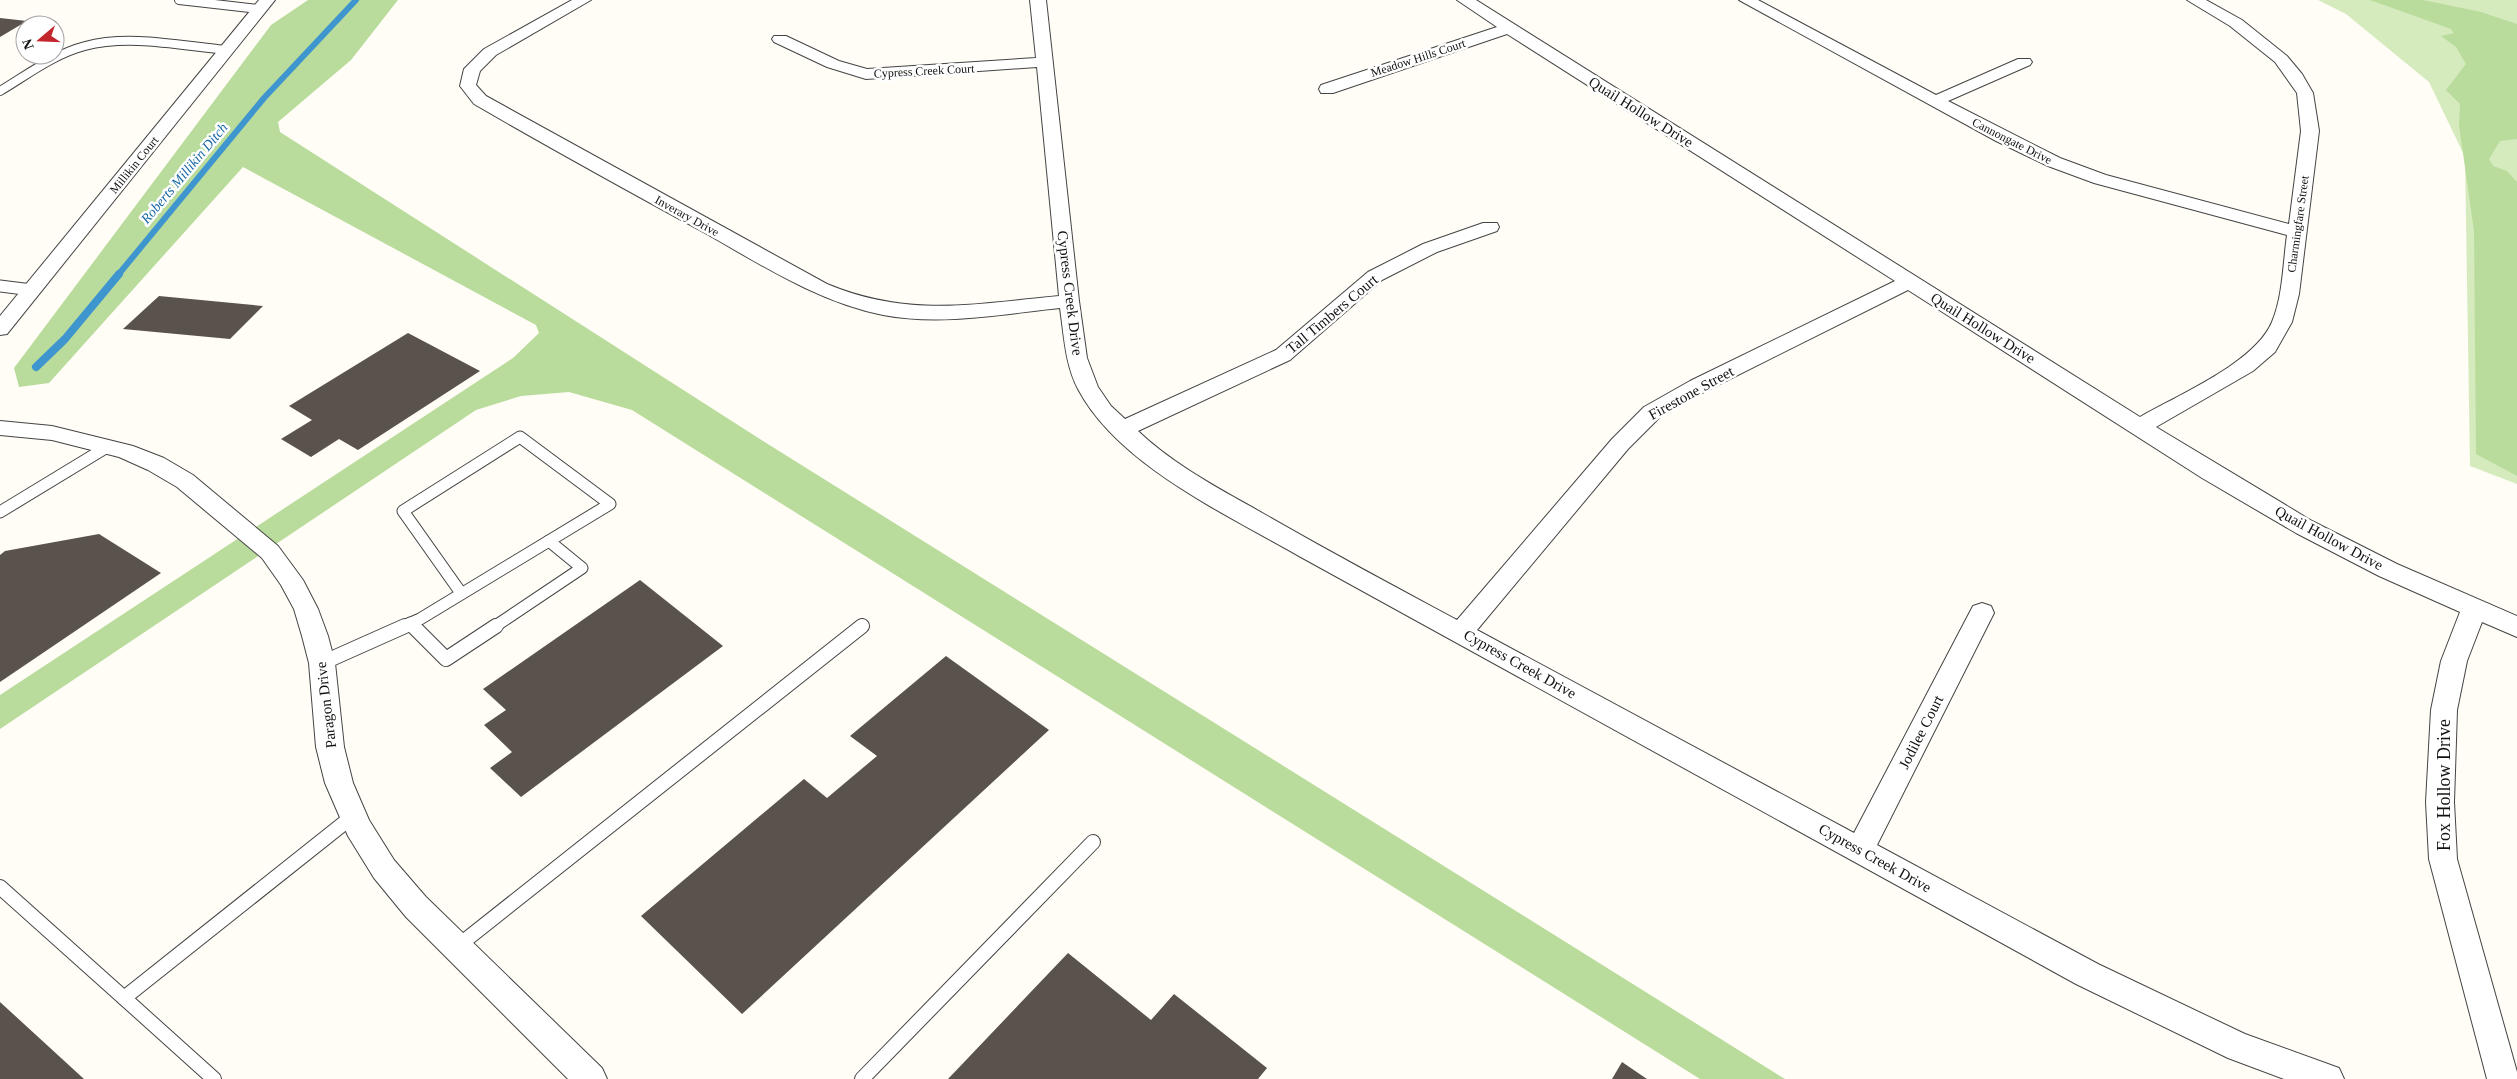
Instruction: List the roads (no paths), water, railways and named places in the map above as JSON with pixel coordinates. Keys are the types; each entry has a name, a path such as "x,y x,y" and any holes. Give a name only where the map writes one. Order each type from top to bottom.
{"street":[{"name":"Inverary Drive","path":"583,0 490,52 472,69 468,86 480,100 751,251 829,292 855,302 885,310 918,312 1069,301"},
{"name":"Quail Hollow Drive","path":"1465,0 1909,282 2304,527 2388,570 2517,627"},
{"name":"Cannongate Drive","path":"1747,0 1935,101 2054,162 2091,176 2156,196 2297,232"},
{"name":"Charmingfare Street","path":"2140,427 2246,366 2268,347 2282,322 2297,232 2310,131 2305,94 2296,77 2281,59 2260,41 2236,23 2195,0"},
{"name":"Cypress Creek Drive","path":"1045,1 1044,62 1069,301 1077,358 1088,388 1102,411 1153,458 1189,482 1307,550 2096,978 2239,1047 2328,1079"},
{"name":"Millikin Court","path":"0,329 263,5"},
{"name":"Meadow Hills Court","path":"1327,88 1509,28"},
{"name":"Cypress Creek Court","path":"780,40 833,64 866,74 907,74 1044,62"},
{"path":"1935,101 2024,62"},
{"name":"Tall Timbers Court","path":"1121,430 1283,355 1375,276 1430,248 1490,227"},
{"name":"Firestone Street","path":"1461,632 1620,444 1652,412 1698,386 1909,282"},
{"name":"Paragon Drive","path":"0,428 52,433 107,447 156,464 186,481 270,552 291,580 306,609 322,663 330,748 339,782 353,816 384,869 416,907 458,946 591,1079"},
{"name":"Fox Hollow Drive","path":"2474,609 2454,661 2444,710 2440,802 2443,859 2503,1079"},
{"name":"Jodilee Court","path":"1860,850 1982,613"}],"lane":[{"path":"180,0 263,5"},
{"path":"0,91 59,56 84,46 108,42 226,50"},
{"path":"0,286 32,290"},
{"path":"322,663 410,623 461,593 610,504 520,437 403,511 461,593"},
{"path":"0,512 107,447"},
{"path":"410,623 446,659 582,568 548,541"},
{"path":"458,946 862,626"},
{"path":"124,998 353,816"},
{"path":"862,1079 1093,842"},
{"path":"0,887 214,1079"}],"waterway":[{"name":"Roberts Millikin Ditch","path":"118,275 264,98 356,0"},
{"name":"Roberts Millikin Ditch","path":"36,367 65,339 119,274"}]}
